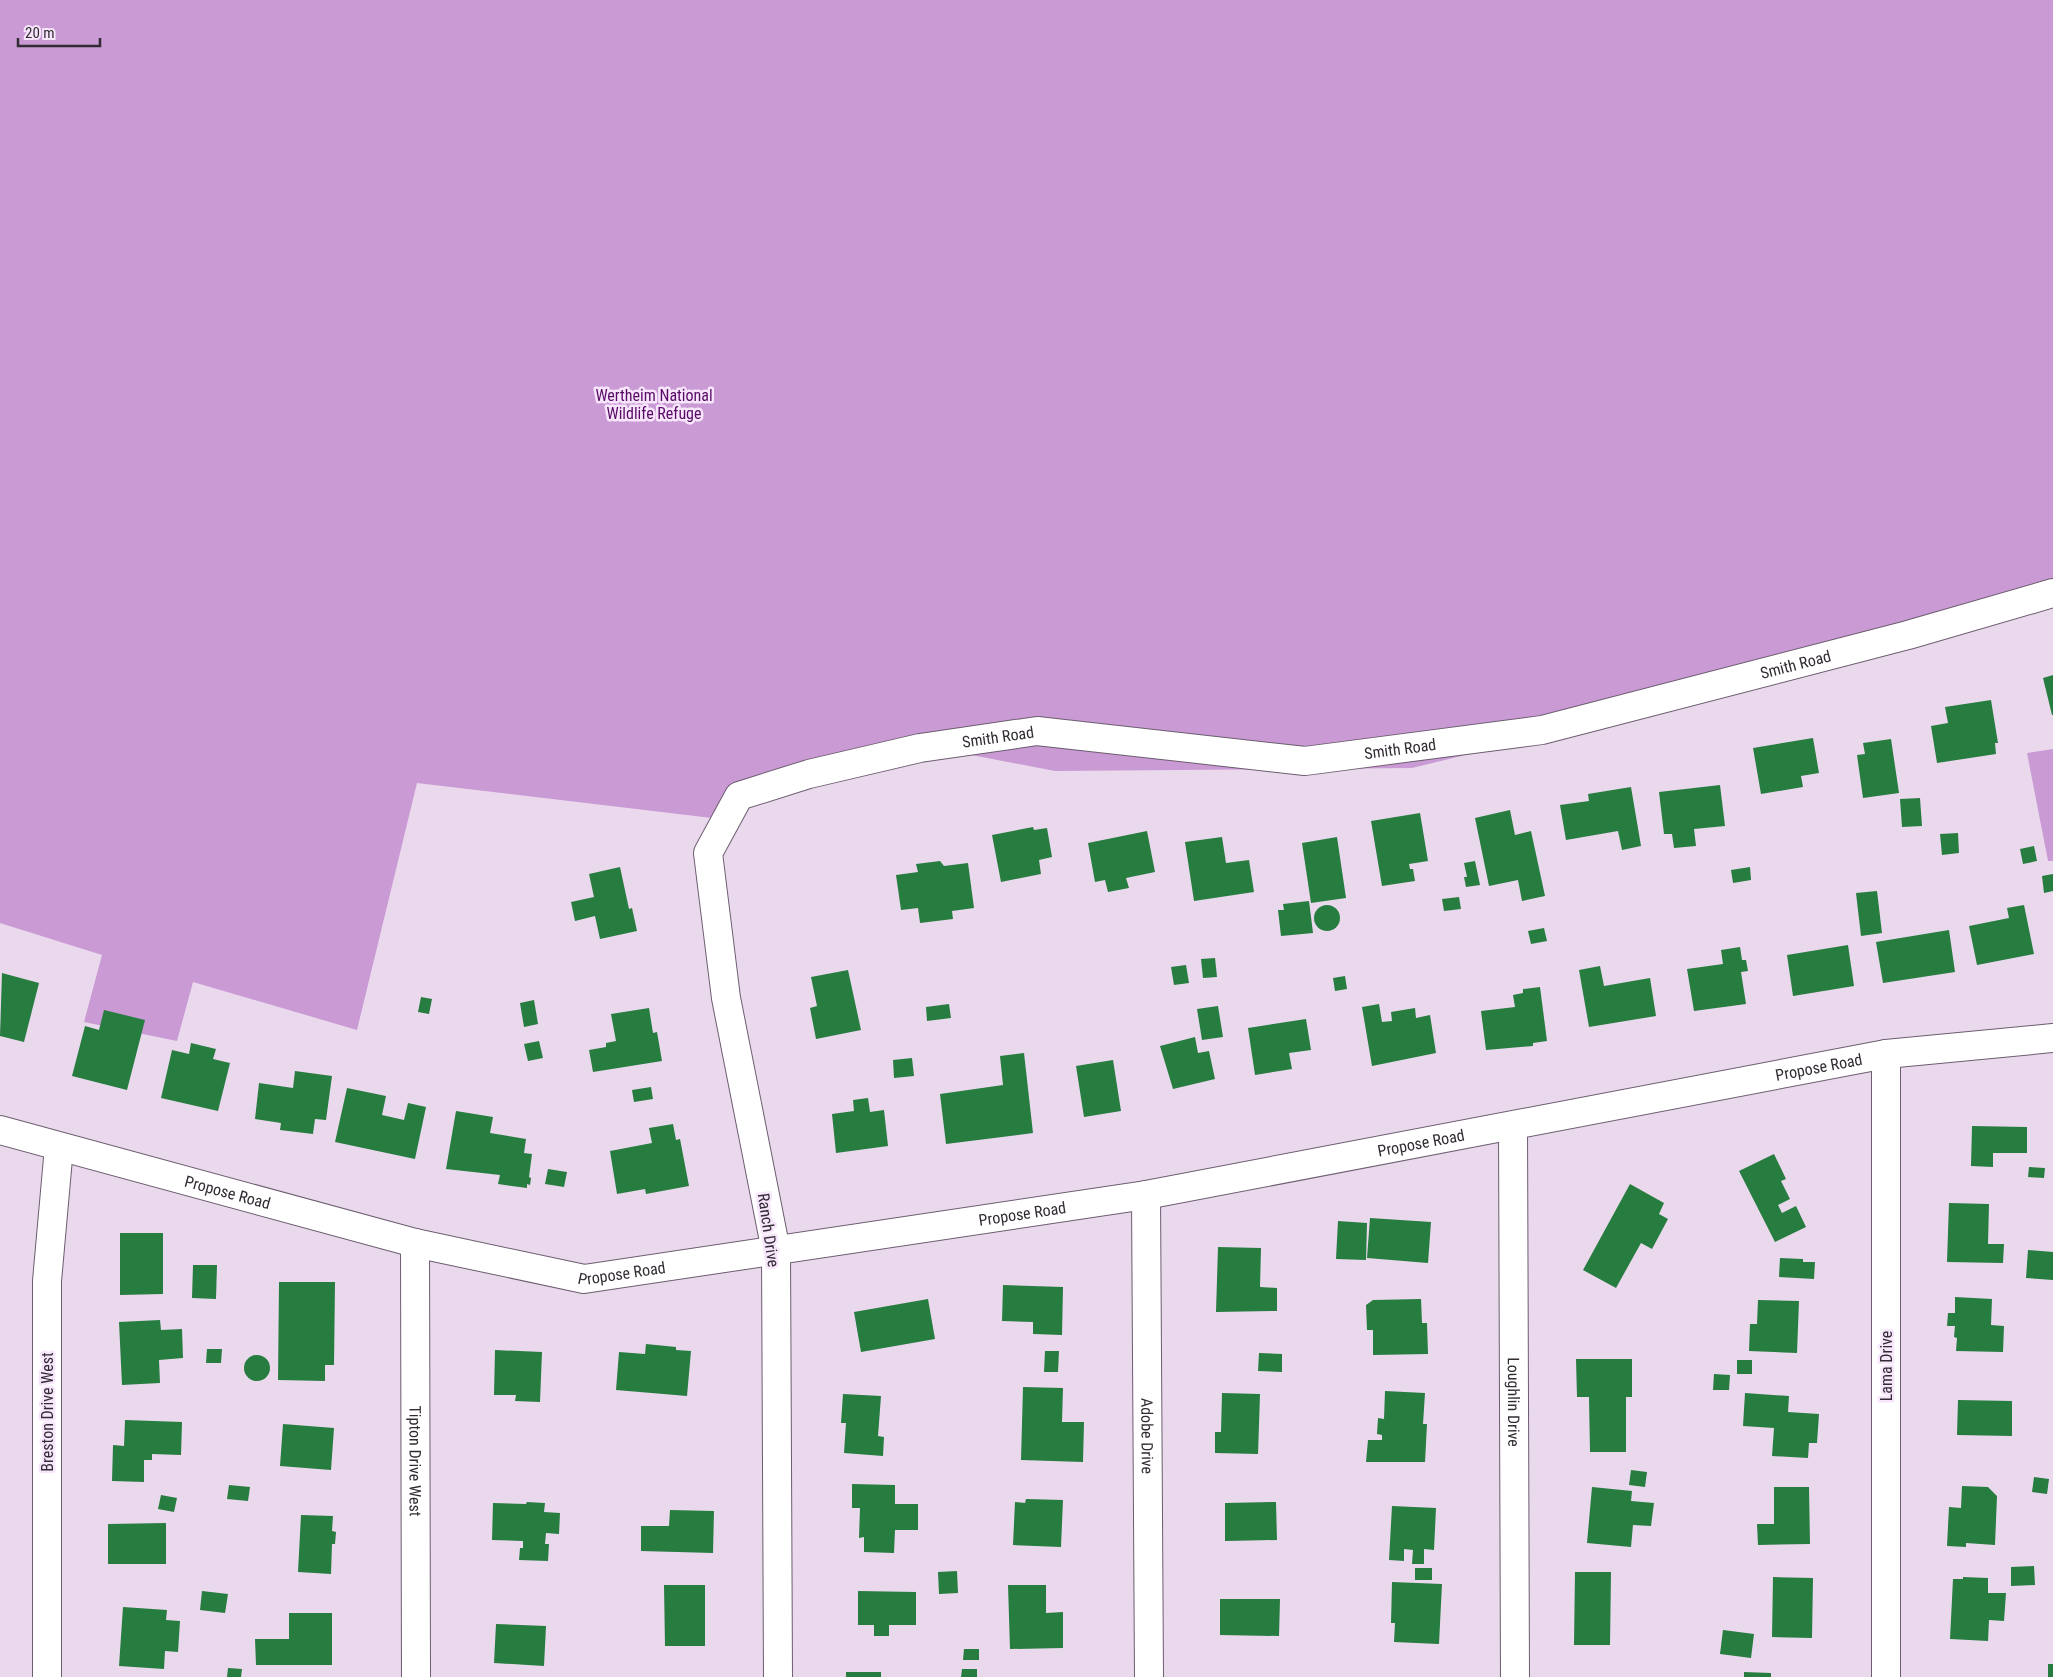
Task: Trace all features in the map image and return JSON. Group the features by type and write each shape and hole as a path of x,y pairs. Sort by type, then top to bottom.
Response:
{"street":[{"name":"Smith Road","path":"740,796 810,774 920,748 1037,731 1305,761 1542,730 1908,635 2053,593"},
{"name":"Ranch Drive","path":"740,796 708,853 726,998 776,1251 778,1677"},
{"name":"Propose Road","path":"0,1130 415,1243 584,1280 1146,1195 1886,1054 2053,1038"},
{"name":"Lama Drive","path":"1886,1054 1886,1677"},
{"name":"Loughlin Drive","path":"1513,1126 1515,1677"},
{"name":"Breston Drive West","path":"47,1677 47,1281 59,1147"},
{"name":"Adobe Drive","path":"1146,1195 1149,1677"},
{"name":"Tipton Drive West","path":"415,1243 416,1677"}],"green space":[{"name":"Wertheim National Wildlife Refuge","path":"0,0 2053,0 2053,587 1810,671 1412,768 1055,771 925,746 712,818 417,783 357,1030 193,982 177,1041 84,1022 102,955 0,923"},
{"path":"2053,749 2053,861 2048,861 2027,753"}],"building":[{"path":"2053,675 2053,715 2052,715 2043,678"},
{"path":"1991,700 1998,743 1995,743 1996,754 1937,763 1931,726 1948,723 1945,707"},
{"path":"1813,738 1819,773 1801,776 1803,787 1761,794 1753,748"},
{"path":"1891,739 1899,793 1863,798 1857,755 1865,754 1863,743"},
{"path":"1720,785 1725,826 1694,829 1696,846 1674,848 1672,834 1664,834 1659,792"},
{"path":"1631,787 1641,846 1622,850 1618,831 1566,840 1560,805 1589,801 1588,794"},
{"path":"1920,798 1922,826 1902,827 1900,799"},
{"path":"1510,810 1515,835 1531,831 1545,896 1522,901 1518,880 1489,886 1475,818"},
{"path":"1420,813 1428,861 1409,864 1410,869 1413,869 1415,881 1382,886 1371,821"},
{"path":"1033,827 1034,830 1047,828 1052,857 1039,860 1041,874 1001,882 992,835"},
{"path":"1147,831 1155,872 1126,878 1129,888 1108,892 1105,880 1095,882 1088,843"},
{"path":"1958,833 1959,853 1942,855 1940,834"},
{"path":"1222,837 1226,863 1249,860 1254,892 1194,901 1185,842"},
{"path":"1337,837 1346,898 1311,903 1302,843"},
{"path":"2034,846 2037,861 2023,864 2020,849"},
{"path":"940,861 944,866 968,863 974,908 952,911 953,919 920,923 918,908 901,910 896,875 918,872 916,864"},
{"path":"1475,861 1480,885 1466,887 1464,877 1467,877 1464,863"},
{"path":"620,867 629,909 632,908 637,931 600,939 595,916 575,921 571,902 594,897 589,874"},
{"path":"1750,867 1751,880 1733,883 1731,870"},
{"path":"2053,874 2053,891 2044,893 2042,876"},
{"path":"1877,891 1882,933 1861,936 1856,893"},
{"path":"1459,897 1461,909 1444,911 1442,899"},
{"path":"1309,901 1313,933 1281,936 1278,910 1284,910 1283,904"},
{"path":"1327,905 1336,909 1340,918 1336,927 1327,931 1318,927 1314,918 1318,909"},
{"path":"2024,905 2034,954 1977,965 1969,926 2009,918 2007,908"},
{"path":"1544,928 1547,941 1531,944 1528,931"},
{"path":"1949,930 1955,972 1883,983 1876,942"},
{"path":"1848,945 1854,986 1793,996 1787,955"},
{"path":"1740,947 1742,960 1746,960 1748,971 1741,972 1746,1004 1694,1011 1687,969 1723,964 1721,950"},
{"path":"1215,958 1217,977 1203,978 1201,959"},
{"path":"1186,965 1189,983 1174,985 1171,967"},
{"path":"1600,966 1604,986 1650,978 1656,1016 1589,1027 1579,970"},
{"path":"848,970 861,1030 816,1039 810,1008 817,1006 811,977"},
{"path":"2,973 39,983 24,1042 0,1036"},
{"path":"1345,976 1347,989 1335,991 1333,978"},
{"path":"1540,987 1547,1041 1533,1043 1533,1046 1486,1050 1481,1011 1515,1007 1513,995 1523,993 1523,989"},
{"path":"421,997 432,999 429,1014 418,1012"},
{"path":"534,1000 538,1024 524,1027 520,1003"},
{"path":"949,1004 951,1018 927,1021 926,1007"},
{"path":"1379,1004 1382,1022 1392,1021 1391,1012 1415,1008 1416,1018 1430,1015 1436,1053 1372,1066 1362,1007"},
{"path":"1218,1006 1223,1037 1202,1040 1197,1009"},
{"path":"649,1008 653,1033 657,1032 662,1061 593,1072 589,1050 606,1047 606,1043 616,1041 611,1014"},
{"path":"104,1010 145,1020 127,1090 72,1076 85,1026 99,1030"},
{"path":"1306,1019 1311,1050 1289,1053 1292,1069 1255,1075 1248,1028"},
{"path":"1195,1037 1198,1053 1209,1051 1215,1079 1173,1089 1160,1046"},
{"path":"539,1041 543,1058 528,1061 524,1044"},
{"path":"191,1043 216,1049 213,1059 230,1063 218,1111 161,1098 172,1050 189,1054"},
{"path":"1024,1053 1033,1133 946,1144 940,1094 1003,1085 1000,1056"},
{"path":"912,1058 914,1076 894,1078 893,1060"},
{"path":"1113,1060 1121,1111 1084,1117 1076,1066"},
{"path":"295,1071 332,1076 326,1120 315,1119 313,1134 280,1130 281,1123 255,1119 259,1083 293,1088"},
{"path":"651,1087 653,1099 634,1102 632,1090"},
{"path":"347,1088 386,1096 382,1115 404,1120 408,1103 426,1107 415,1159 335,1142"},
{"path":"868,1098 870,1112 884,1110 888,1146 836,1153 832,1114 854,1111 853,1100"},
{"path":"456,1111 493,1117 490,1133 526,1139 524,1153 532,1154 529,1177 531,1178 530,1185 527,1184 527,1188 498,1184 500,1175 446,1169"},
{"path":"673,1124 676,1140 680,1139 689,1186 646,1194 645,1189 617,1194 610,1151 652,1143 649,1128"},
{"path":"1972,1126 2027,1127 2027,1153 1993,1153 1993,1167 1971,1166"},
{"path":"1774,1154 1786,1179 1781,1181 1790,1199 1778,1205 1782,1213 1796,1206 1806,1227 1775,1242 1739,1171"},
{"path":"2029,1167 2045,1168 2044,1178 2028,1177"},
{"path":"548,1169 567,1172 564,1187 545,1184"},
{"path":"1630,1184 1664,1203 1659,1214 1668,1219 1652,1249 1641,1243 1616,1288 1583,1270"},
{"path":"1949,1203 1989,1204 1988,1244 2004,1244 2003,1263 1947,1262"},
{"path":"1370,1218 1431,1222 1428,1263 1367,1258"},
{"path":"1338,1221 1367,1223 1366,1260 1336,1259"},
{"path":"120,1233 163,1233 163,1294 120,1295"},
{"path":"1218,1247 1261,1248 1260,1287 1277,1288 1277,1311 1216,1312"},
{"path":"2028,1250 2053,1252 2053,1280 2026,1278"},
{"path":"1780,1258 1803,1259 1803,1262 1815,1262 1814,1279 1779,1277"},
{"path":"193,1265 217,1265 216,1299 192,1298"},
{"path":"279,1282 335,1282 334,1365 325,1365 325,1381 278,1380"},
{"path":"1003,1285 1063,1287 1062,1335 1033,1334 1033,1322 1002,1321"},
{"path":"1955,1297 1992,1299 1991,1325 2004,1326 2003,1352 1956,1351 1957,1338 1954,1337 1955,1326 1947,1326 1948,1313 1955,1313"},
{"path":"928,1299 935,1339 861,1352 854,1312"},
{"path":"1421,1299 1422,1323 1427,1323 1428,1354 1373,1355 1373,1330 1367,1330 1366,1305 1373,1300"},
{"path":"1758,1300 1799,1301 1797,1353 1749,1351 1750,1324 1757,1324"},
{"path":"160,1320 161,1330 182,1329 183,1358 159,1360 160,1383 122,1385 119,1322"},
{"path":"646,1344 676,1347 676,1350 691,1351 687,1396 616,1390 619,1352 645,1354"},
{"path":"207,1349 222,1349 221,1363 206,1363"},
{"path":"495,1350 542,1352 540,1402 515,1401 516,1395 494,1395"},
{"path":"1045,1351 1059,1351 1058,1372 1044,1372"},
{"path":"1259,1353 1282,1354 1282,1372 1258,1371"},
{"path":"257,1355 266,1359 270,1368 266,1377 257,1381 248,1377 244,1368 248,1359"},
{"path":"1576,1359 1632,1359 1632,1397 1626,1397 1626,1452 1590,1452 1589,1397 1577,1397"},
{"path":"1737,1360 1752,1360 1752,1374 1737,1374"},
{"path":"1714,1374 1730,1375 1729,1390 1713,1390"},
{"path":"1023,1387 1063,1388 1062,1422 1084,1422 1083,1462 1021,1460"},
{"path":"1385,1391 1425,1393 1423,1424 1427,1424 1425,1462 1366,1462 1368,1440 1382,1440 1382,1435 1377,1434 1378,1418 1384,1419"},
{"path":"1222,1393 1260,1394 1258,1454 1215,1453 1215,1432 1221,1432"},
{"path":"1745,1393 1789,1396 1788,1412 1819,1414 1817,1443 1809,1443 1808,1458 1772,1456 1774,1428 1743,1426"},
{"path":"843,1394 881,1396 878,1436 884,1437 883,1456 844,1453 846,1423 841,1423"},
{"path":"1958,1400 2012,1401 2012,1436 1957,1435"},
{"path":"125,1420 182,1422 181,1455 152,1454 152,1460 144,1460 144,1482 112,1481 113,1445 124,1446"},
{"path":"283,1424 334,1428 331,1470 280,1466"},
{"path":"1631,1470 1647,1472 1645,1487 1629,1485"},
{"path":"2034,1477 2049,1479 2047,1494 2032,1492"},
{"path":"852,1484 895,1485 895,1504 918,1504 918,1530 895,1530 894,1553 864,1552 864,1537 859,1538 860,1508 852,1508"},
{"path":"229,1485 250,1487 248,1501 227,1499"},
{"path":"1962,1486 1988,1487 1997,1496 1995,1545 1966,1543 1966,1547 1947,1546 1949,1507 1961,1508"},
{"path":"1592,1487 1632,1491 1631,1501 1654,1503 1651,1526 1633,1525 1631,1547 1587,1543"},
{"path":"1774,1487 1809,1487 1810,1544 1758,1545 1757,1524 1774,1524"},
{"path":"161,1495 177,1498 174,1512 158,1509"},
{"path":"1026,1499 1063,1500 1061,1547 1013,1545 1015,1502 1025,1503"},
{"path":"527,1502 545,1503 544,1512 560,1513 559,1534 546,1533 545,1544 549,1544 548,1561 519,1560 523,1541 492,1540 493,1503 526,1504"},
{"path":"1276,1502 1277,1540 1225,1541 1225,1503"},
{"path":"1392,1506 1436,1508 1434,1550 1424,1549 1424,1564 1412,1564 1413,1550 1404,1549 1404,1561 1389,1560"},
{"path":"670,1510 714,1511 713,1553 641,1551 641,1526 669,1526"},
{"path":"301,1515 333,1516 332,1531 336,1532 335,1544 332,1544 331,1574 298,1572"},
{"path":"166,1523 166,1564 108,1564 108,1524"},
{"path":"2034,1566 2035,1585 2011,1586 2011,1567"},
{"path":"1415,1568 1432,1568 1432,1580 1415,1580"},
{"path":"957,1571 958,1593 939,1594 938,1572"},
{"path":"1575,1572 1611,1572 1610,1645 1574,1645"},
{"path":"1773,1577 1813,1578 1812,1638 1772,1637"},
{"path":"1963,1577 1988,1578 1988,1593 2006,1593 2004,1621 1989,1620 1988,1641 1950,1639 1953,1579 1963,1579"},
{"path":"1392,1582 1442,1584 1439,1644 1394,1642 1395,1623 1391,1623"},
{"path":"664,1585 705,1585 705,1646 665,1646"},
{"path":"1008,1585 1046,1585 1046,1613 1063,1612 1063,1648 1010,1649"},
{"path":"202,1591 228,1594 225,1613 200,1610"},
{"path":"858,1591 916,1592 916,1625 889,1625 889,1636 874,1636 874,1625 858,1625"},
{"path":"1220,1599 1280,1599 1279,1636 1220,1635"},
{"path":"123,1607 167,1610 166,1620 180,1621 178,1652 165,1651 164,1669 119,1666"},
{"path":"289,1613 332,1613 332,1665 256,1665 255,1639 289,1639"},
{"path":"496,1624 546,1626 544,1666 494,1663"},
{"path":"1723,1630 1754,1634 1751,1658 1720,1654"},
{"path":"964,1649 979,1649 979,1660 963,1660"},
{"path":"2048,1664 2053,1664 2053,1677 2048,1677"},
{"path":"228,1668 242,1669 241,1677 227,1677"},
{"path":"962,1669 977,1669 977,1677 961,1677"},
{"path":"846,1672 881,1672 881,1677 846,1677"},
{"path":"1744,1672 1771,1673 1771,1677 1744,1677"}]}
